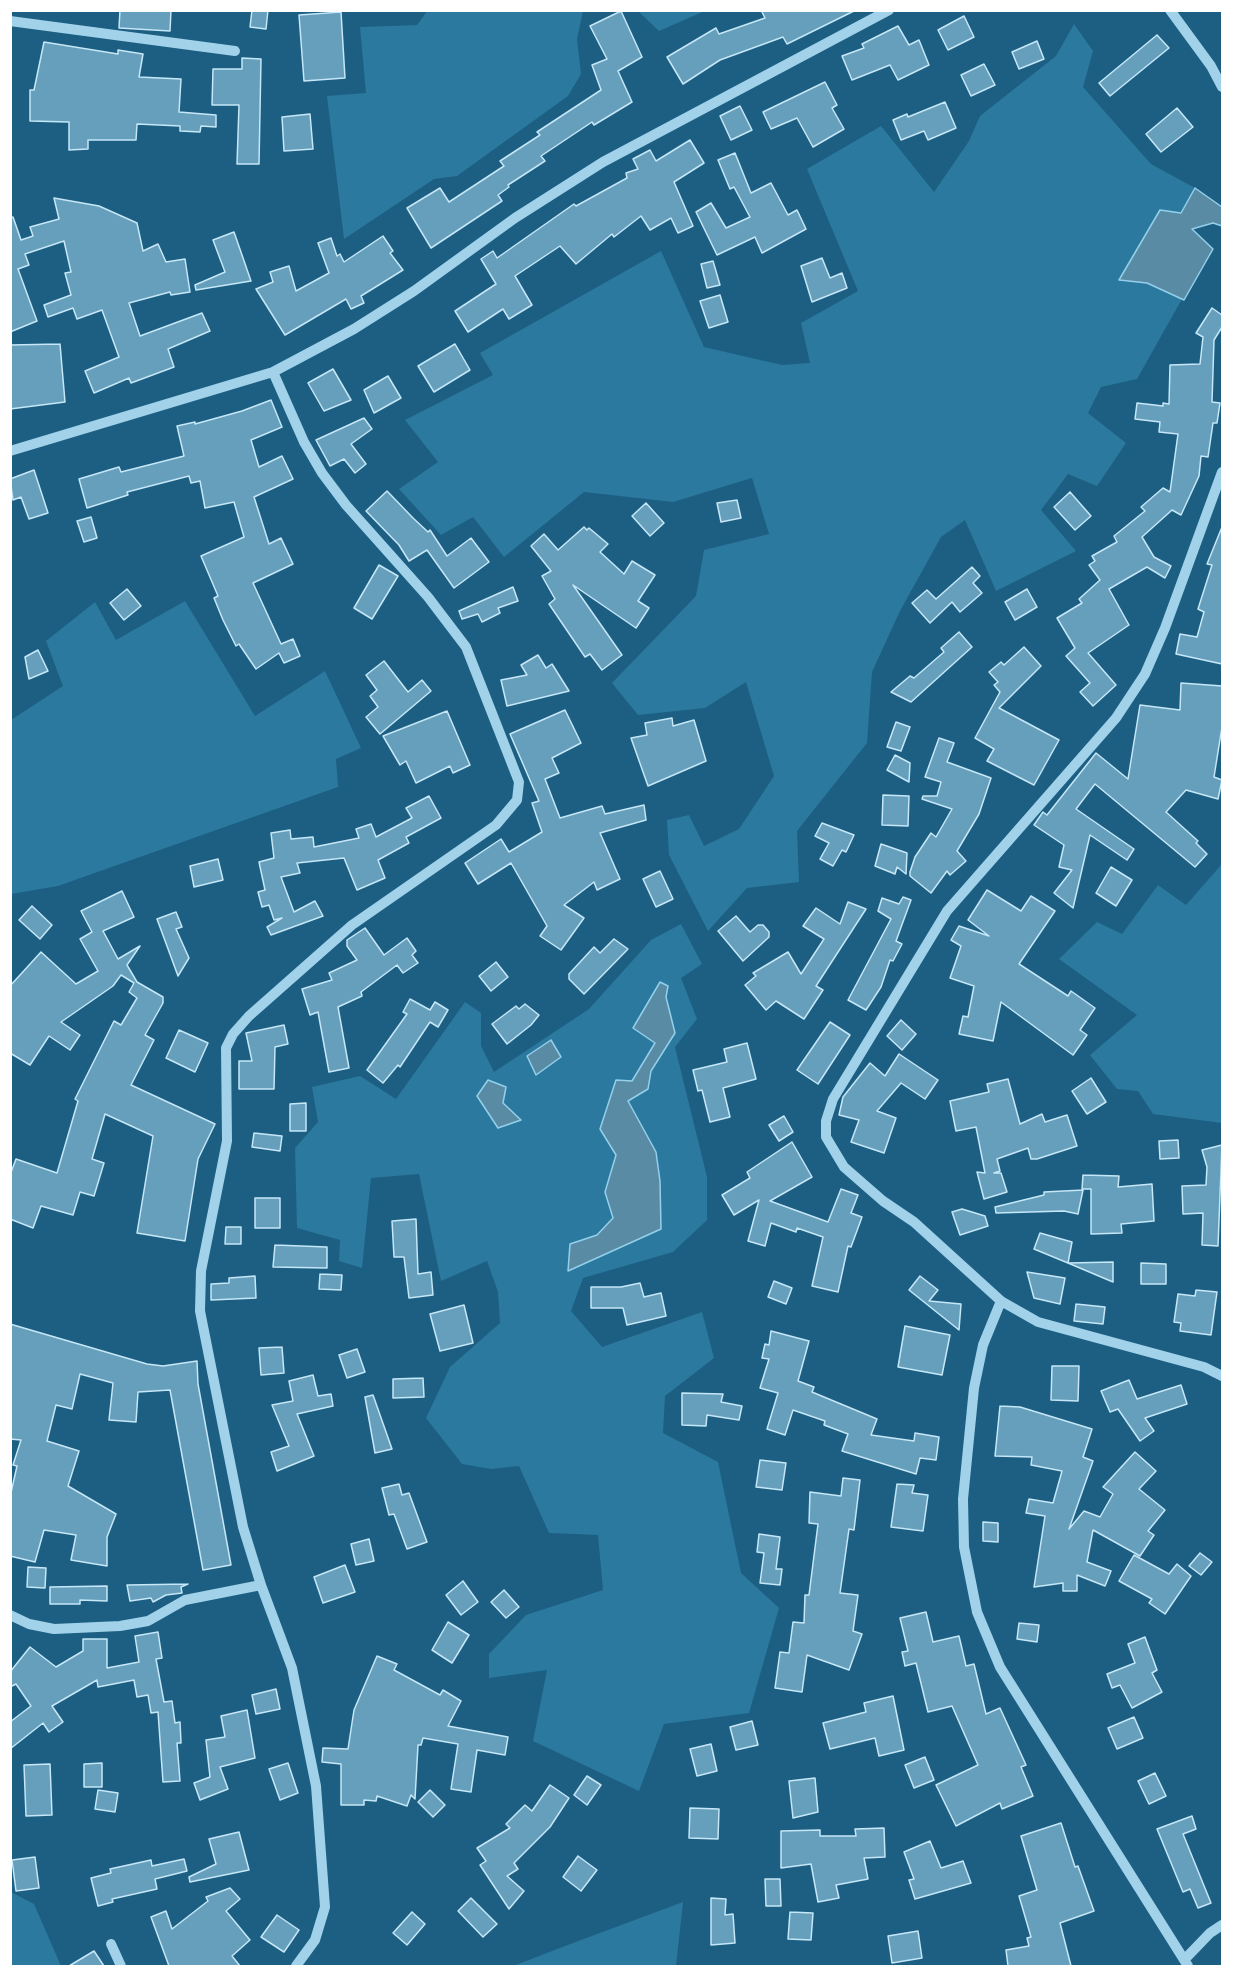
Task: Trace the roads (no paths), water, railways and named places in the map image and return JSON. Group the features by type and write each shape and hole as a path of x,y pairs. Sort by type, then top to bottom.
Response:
{"street":[{"path":"10,451 273,372 354,328 414,291 515,218 603,162 889,10"},
{"path":"1170,10 1211,66 1222,87"},
{"path":"10,21 235,51"},
{"path":"273,372 304,442 322,472 346,505 442,613 466,647 519,782 517,800 496,825 352,925 249,1016 233,1034 226,1048 227,1141 201,1271 200,1311 243,1527 261,1585 292,1668 316,1786 325,1907 315,1940 296,1966"},
{"path":"1222,472 1165,628 1144,674 1116,718 947,911 832,1099 826,1121 826,1137 844,1167 883,1201 914,1221 1001,1301 1038,1322 1204,1367 1222,1376"},
{"path":"1001,1301 989,1328 979,1366 964,1476 964,1547 977,1612 1000,1667 1186,1963 1210,1933 1222,1925"},
{"path":"10,1615 28,1624 54,1629 120,1626 148,1621 185,1600 261,1585"},
{"path":"111,1944 121,1966"}]}
